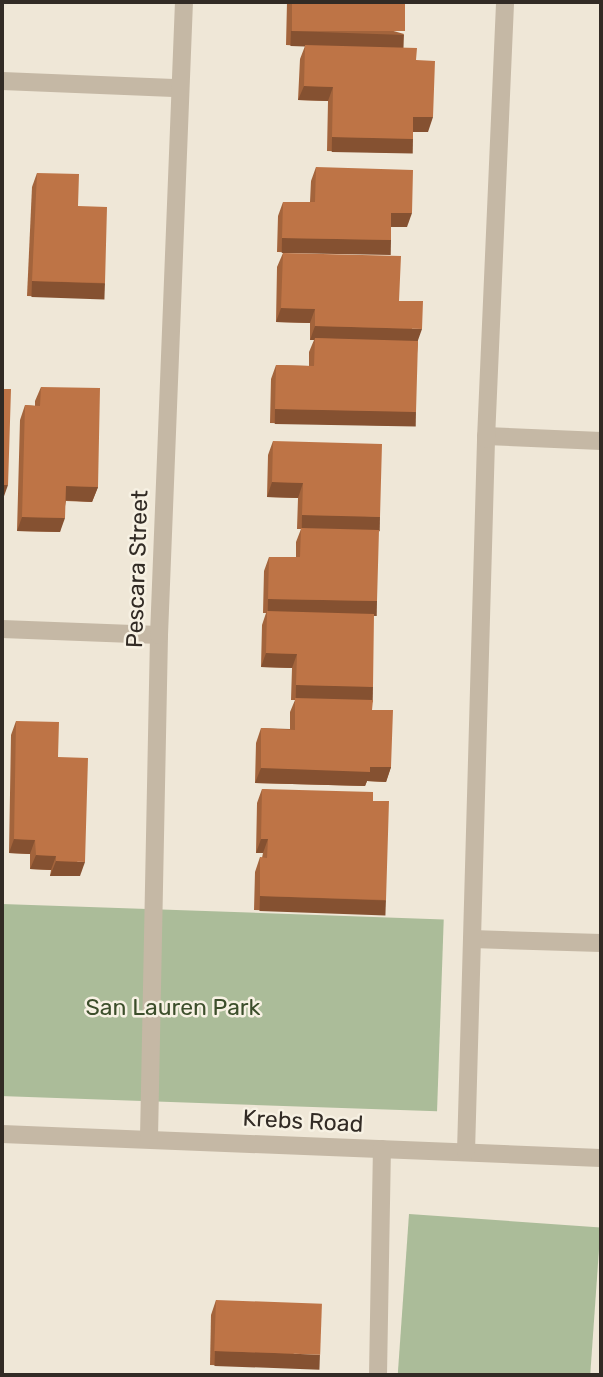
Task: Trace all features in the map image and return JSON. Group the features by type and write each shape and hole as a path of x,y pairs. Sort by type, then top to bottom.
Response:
{"street":[{"name":"Pescara Street","path":"149,1138 159,635 184,2"},
{"path":"466,1152 486,436 505,2"},
{"path":"2,81 180,88"},
{"path":"486,436 601,441"},
{"path":"2,629 159,635"},
{"path":"472,939 601,943"},
{"name":"Krebs Road","path":"2,1134 601,1158"},
{"path":"378,1375 382,1149"}],"green space":[{"name":"San Lauren Park","path":"2,904 444,919 437,1111 2,1096"},
{"path":"409,1214 601,1227 590,1375 398,1375"}],"building":[{"path":"292,2 405,2 405,31 292,31"},
{"path":"305,45 417,48 416,60 435,61 433,117 413,117 413,139 332,137 333,87 304,86"},
{"path":"316,167 413,170 412,213 391,213 391,240 282,238 283,202 315,202"},
{"path":"37,173 79,174 78,206 107,207 105,283 32,281"},
{"path":"283,253 401,256 399,301 423,301 422,329 315,326 315,309 281,308"},
{"path":"315,338 418,341 416,412 275,409 276,365 314,366"},
{"path":"41,387 100,388 98,487 66,486 65,518 22,517 25,405 40,406"},
{"path":"2,389 11,389 8,485 2,485"},
{"path":"273,441 382,444 380,517 302,515 303,483 272,482"},
{"path":"301,528 379,530 377,601 268,599 269,557 300,557"},
{"path":"267,611 374,614 373,687 296,685 297,654 266,653"},
{"path":"295,698 373,700 372,710 393,710 391,767 370,767 370,772 261,768 261,728 295,730"},
{"path":"16,721 59,722 58,757 88,758 85,862 56,861 56,856 36,855 35,840 14,839"},
{"path":"262,789 373,792 373,801 389,801 386,900 260,896 260,857 267,858 268,839 261,839"},
{"path":"216,1300 322,1304 320,1355 214,1351"}]}
